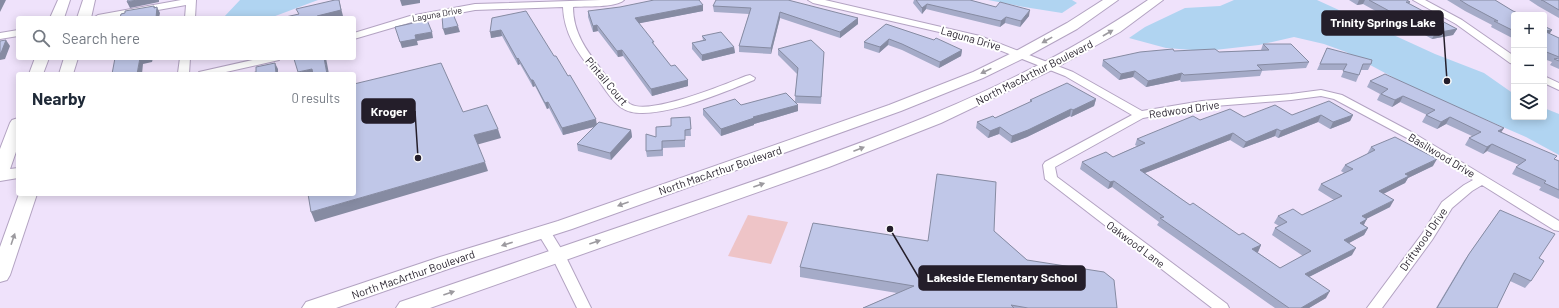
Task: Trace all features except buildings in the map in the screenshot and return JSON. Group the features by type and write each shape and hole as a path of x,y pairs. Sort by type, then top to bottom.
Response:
{"main road":[{"path":"58,16 64,0"},
{"path":"85,16 89,0"},
{"name":"North MacArthur Boulevard","path":"316,308 447,262 544,232 895,108 978,75 1021,54 1072,26 1112,0"},
{"name":"North MacArthur Boulevard","path":"407,308 823,163 935,120 1049,66 1115,28 1157,0"},
{"path":"37,72 41,60"},
{"path":"67,72 70,60"},
{"path":"0,172 16,128"},
{"path":"801,142 823,163"},
{"path":"0,176 16,173"},
{"path":"0,276 27,196"}],"street":[{"path":"108,16 191,0 190,16"},
{"name":"Laguna Drive","path":"356,35 410,19 446,11 504,6 599,3 619,0"},
{"name":"Laguna Drive","path":"813,0 978,38 1069,74 1140,115"},
{"path":"1418,0 1459,22 1511,59"},
{"name":"Pintail Court","path":"568,4 567,18 573,36 587,58 627,107 640,111 653,110 720,90 750,78"},
{"path":"0,36 16,33"},
{"path":"183,72 185,60"},
{"path":"212,72 266,60"},
{"path":"1547,81 1559,87"},
{"name":"Redwood Drive","path":"1051,179 1049,166 1140,115 1202,104 1291,97 1321,93"},
{"name":"Basilwood Drive","path":"1321,93 1338,97 1411,136 1559,227"},
{"name":"Oakwood Lane","path":"1051,179 1222,308"},
{"name":"Driftwood Drive","path":"1374,308 1426,237 1447,205 1468,188 1483,180"},
{"path":"544,232 558,255 584,308"}],"shaded area":[{"path":"748,215 788,222 771,264 728,256"}],"water":[{"path":"240,0 318,0 275,16 225,16"},
{"path":"988,0 1072,0 1077,3 1062,13"},
{"path":"1234,0 1317,0 1435,54 1484,73 1511,92 1511,120 1547,120 1547,109 1559,114 1559,155 1526,137 1413,88 1346,52 1324,44 1294,37 1259,45 1206,51 1166,48 1129,38 1145,27 1185,8 1220,6"}],"place":[{"name":"Trinity Springs Lake","path":"1447,81"},
{"name":"Kroger","path":"418,158"},
{"name":"Lakeside Elementary School","path":"890,229"}]}
